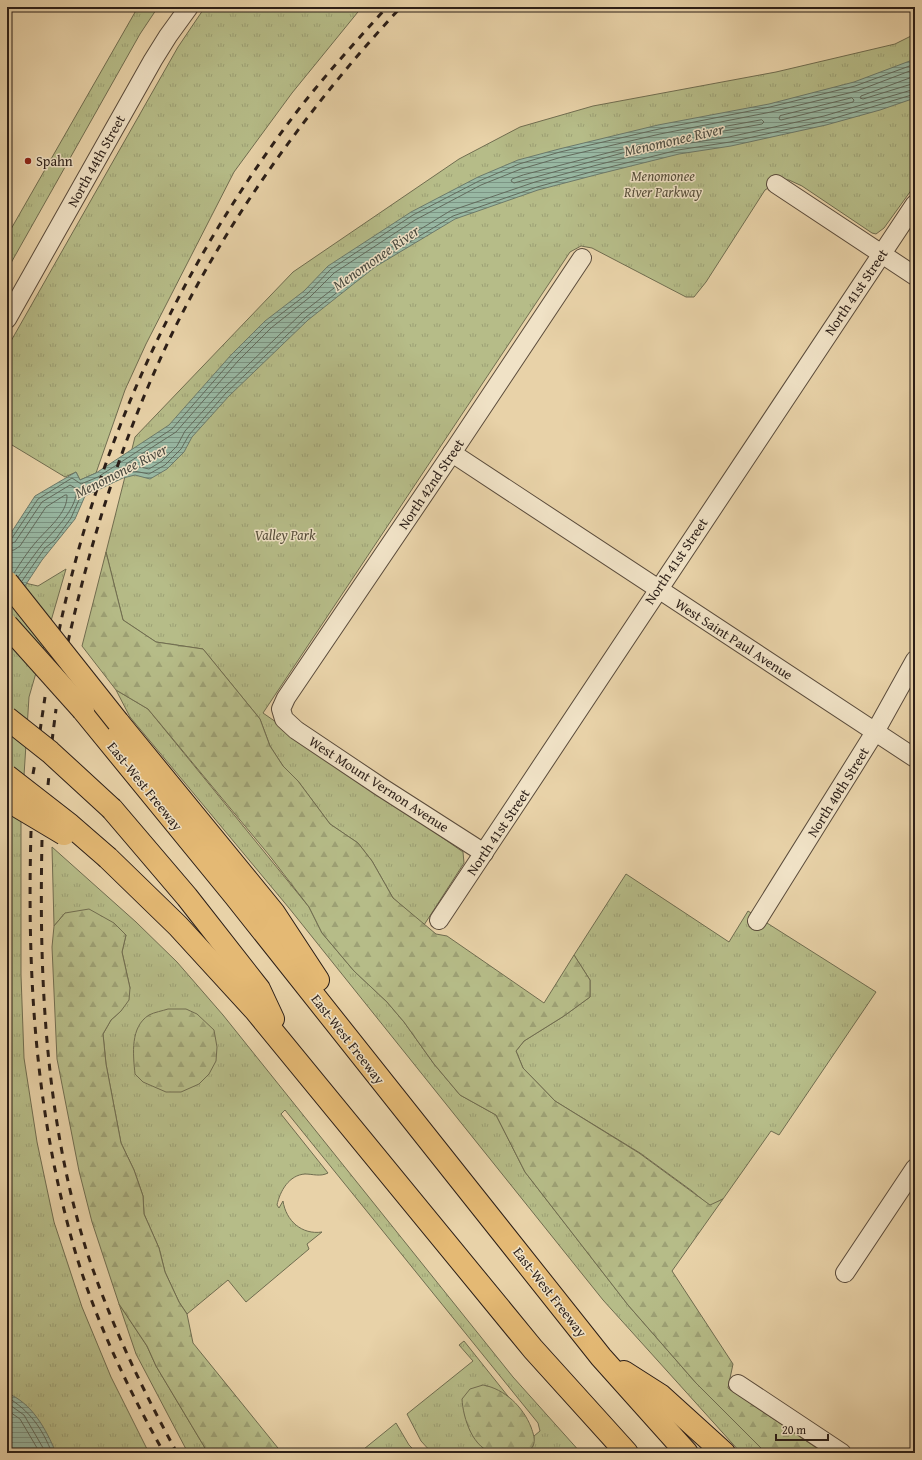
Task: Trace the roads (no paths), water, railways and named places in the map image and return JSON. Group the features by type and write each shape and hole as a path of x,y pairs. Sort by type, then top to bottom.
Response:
{"highway":[{"path":"7,582 118,722 274,913 383,1082"},
{"name":"East-West Freeway","path":"7,625 83,710 198,850 601,1357 687,1453"},
{"path":"7,647 28,667 83,710"},
{"path":"7,718 75,774 112,810 188,897 259,989 289,1050"},
{"path":"7,776 70,825 108,858 178,926 255,1010 533,1349 627,1453"},
{"path":"7,800 108,858"},
{"path":"601,1357 660,1395 724,1453"}],"street":[{"name":"North 44th Street","path":"7,319 153,60 189,7"},
{"path":"776,184 915,276"},
{"name":"North 41st Street","path":"439,920 658,588 915,204"},
{"name":"North 42nd Street","path":"281,709 286,698 582,258"},
{"name":"West Saint Paul Avenue","path":"452,453 915,758"},
{"name":"North 40th Street","path":"757,921 875,732 915,660"},
{"name":"West Mount Vernon Avenue","path":"281,709 284,719 296,730 484,853"},
{"path":"846,1273 915,1168"},
{"path":"738,1384 842,1453"}],"water":[{"name":"Menomonee River","path":"915,59 915,98 880,110 826,125 731,146 679,154 538,190 455,219 375,267 308,320 229,396 192,437 184,452 167,469 150,479 135,475 123,478 85,496 75,519 42,560 7,613 7,539 35,496 76,472 80,480 96,473 169,425 231,355 265,321 304,291 328,266 411,212 478,177 518,160 658,125 769,104 854,82"},
{"path":"7,1393 16,1397 31,1410 43,1426 56,1453 7,1453"}],"railway":[{"path":"59,631 76,560 97,490 122,421 151,354 184,288 220,225 259,164 312,92 387,7"},
{"path":"68,642 96,532 120,460 147,390 185,308 210,262 238,216 268,172 332,86 401,7"},
{"path":"40,731 45,697"},
{"path":"52,741 56,709"},
{"path":"33,774 35,763"},
{"path":"48,785 49,775"},
{"path":"31,831 31,938 36,1043 42,1095 61,1199 83,1277 103,1329 126,1380 164,1453"},
{"path":"42,840 42,943 48,1046 53,1098 61,1149 72,1199 86,1249 115,1327 138,1378 177,1453"}],"place":[{"name":"Spahn","path":"28,161"}],"park label":[{"name":"Menomonee River Parkway","path":"663,184"},
{"name":"Valley Park","path":"285,535"}]}
